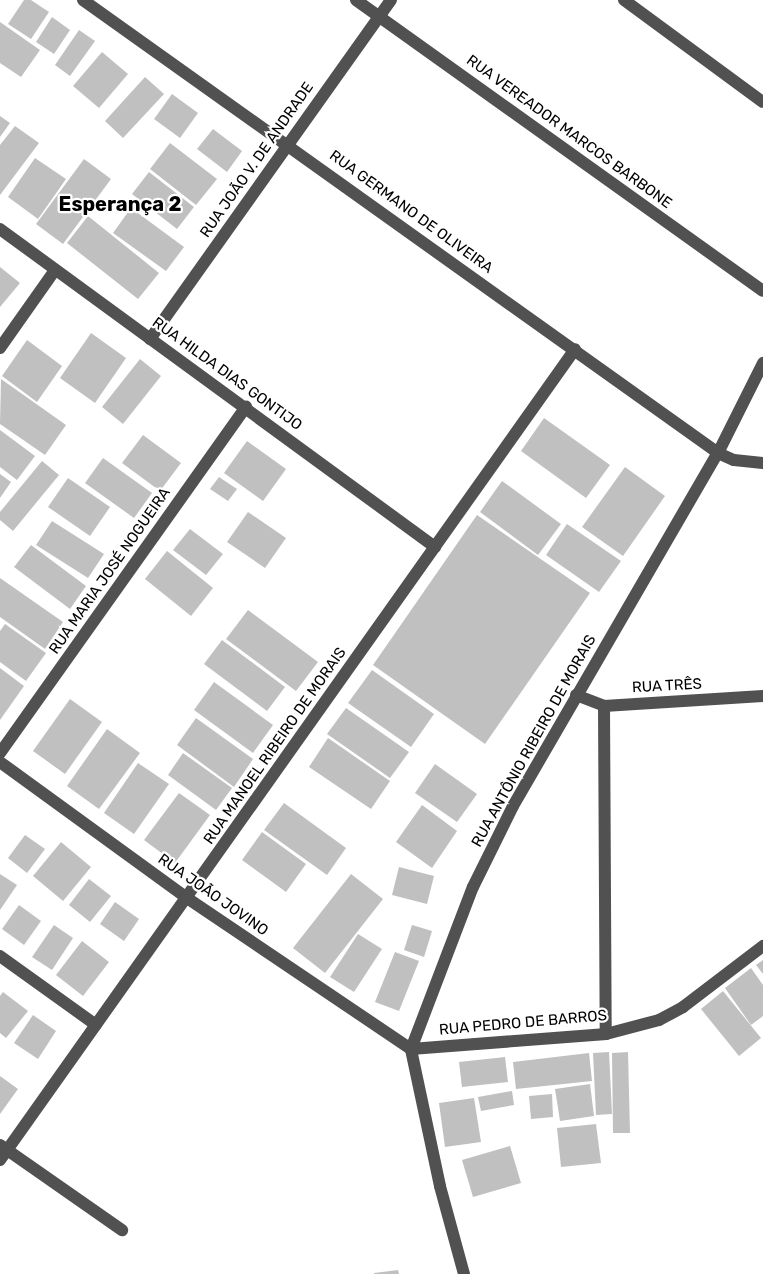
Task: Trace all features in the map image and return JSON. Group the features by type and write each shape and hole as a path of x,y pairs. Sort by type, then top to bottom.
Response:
{"street":[{"name":"RUA GERMANO DE OLIVEIRA","path":"83,0 288,144 718,453 734,460 763,462"},
{"name":"RUA VEREADOR MARCOS BARBONE","path":"356,0 763,291"},
{"name":"RUA JOÃO V. DE ANDRADE","path":"150,339 391,0"},
{"path":"624,0 763,102"},
{"name":"RUA HILDA DIAS GONTIJO","path":"0,229 246,407 434,547"},
{"path":"0,348 55,270"},
{"name":"RUA MANOEL RIBEIRO DE MORAIS","path":"2,1152 188,898 575,349"},
{"name":"RUA ANTÔNIO RIBEIRO DE MORAIS","path":"411,1049 473,887 513,806 718,453 763,362"},
{"name":"RUA MARIA JOSÉ NOGUEIRA","path":"0,753 246,407"},
{"name":"RUA TRÊS","path":"576,695 604,706 763,696"},
{"path":"604,706 606,1034"},
{"name":"RUA JOÃO JOVINO","path":"0,762 188,898 411,1049"},
{"name":"RUA PEDRO DE BARROS","path":"411,1049 606,1034 659,1020 683,1007 763,946"},
{"path":"0,956 96,1025"},
{"path":"411,1049 464,1274"},
{"path":"2,1152 122,1230"}],"building":[{"path":"24,0 31,0 49,12 31,39 8,24"},
{"path":"52,17 70,30 54,54 36,42"},
{"path":"0,22 40,50 21,77 0,63"},
{"path":"79,30 95,41 70,76 55,65"},
{"path":"102,52 128,74 99,108 73,86"},
{"path":"145,77 164,94 123,138 105,121"},
{"path":"172,94 198,113 180,138 154,119"},
{"path":"0,116 10,123 0,137"},
{"path":"15,126 39,143 0,195 0,145"},
{"path":"213,129 242,151 227,172 197,149"},
{"path":"170,143 217,179 196,205 150,169"},
{"path":"35,158 66,179 38,219 8,197"},
{"path":"84,159 111,179 63,244 36,224"},
{"path":"149,172 194,207 177,229 132,194"},
{"path":"131,208 184,247 166,271 113,233"},
{"path":"88,216 159,273 138,299 67,243"},
{"path":"0,267 20,283 0,307"},
{"path":"91,333 126,358 95,403 60,378"},
{"path":"27,340 62,366 37,402 2,376"},
{"path":"140,359 161,376 123,424 102,407"},
{"path":"1,379 66,425 45,455 0,424"},
{"path":"544,418 610,465 586,498 521,451"},
{"path":"0,430 35,456 17,480 0,467"},
{"path":"143,435 181,463 160,491 122,463"},
{"path":"247,441 286,469 263,501 224,473"},
{"path":"103,458 152,493 134,518 85,483"},
{"path":"42,461 59,475 13,531 0,520 0,512"},
{"path":"625,467 665,496 623,556 582,527"},
{"path":"0,474 11,482 0,498"},
{"path":"219,477 237,489 228,501 210,489"},
{"path":"68,478 110,507 90,536 48,507"},
{"path":"502,481 561,524 538,555 480,512"},
{"path":"248,512 286,538 265,568 227,542"},
{"path":"477,515 590,593 485,744 373,665"},
{"path":"52,521 104,554 88,578 36,545"},
{"path":"567,524 621,561 599,592 546,555"},
{"path":"190,529 223,554 206,575 173,550"},
{"path":"31,545 86,586 70,609 14,567"},
{"path":"167,551 213,588 191,616 145,579"},
{"path":"0,578 63,622 45,649 0,617"},
{"path":"248,610 318,662 296,691 226,639"},
{"path":"5,624 46,653 26,681 0,662 0,631"},
{"path":"222,640 285,687 267,711 204,664"},
{"path":"0,668 24,686 0,720"},
{"path":"372,670 434,714 411,747 348,703"},
{"path":"214,682 273,725 253,753 194,710"},
{"path":"70,699 102,722 65,774 33,751"},
{"path":"346,708 409,752 390,778 327,734"},
{"path":"196,718 253,759 234,787 177,745"},
{"path":"107,729 140,753 99,809 67,786"},
{"path":"328,738 390,781 371,809 309,767"},
{"path":"183,753 232,788 216,810 168,775"},
{"path":"138,763 169,784 134,834 104,813"},
{"path":"435,764 477,794 457,822 415,793"},
{"path":"179,793 210,815 175,863 144,840"},
{"path":"284,803 346,848 327,875 264,830"},
{"path":"422,805 457,831 432,868 396,842"},
{"path":"262,832 306,864 286,892 242,860"},
{"path":"25,835 45,849 27,873 8,858"},
{"path":"61,842 91,867 63,901 33,876"},
{"path":"399,867 434,876 427,904 392,895"},
{"path":"0,874 17,885 0,910"},
{"path":"351,874 383,899 325,973 293,948"},
{"path":"89,879 111,896 90,922 69,905"},
{"path":"115,902 139,919 124,941 100,924"},
{"path":"19,905 41,921 24,945 2,929"},
{"path":"54,925 73,938 52,970 32,957"},
{"path":"412,925 432,931 424,957 404,950"},
{"path":"358,934 382,949 354,992 330,977"},
{"path":"82,941 109,962 83,996 56,975"},
{"path":"395,952 419,961 399,1011 375,1002"},
{"path":"763,960 763,974 756,965"},
{"path":"751,968 763,985 763,1016 751,1025 725,988"},
{"path":"723,991 761,1038 739,1056 701,1009"},
{"path":"3,992 28,1011 6,1038 0,1033 0,996"},
{"path":"33,1015 56,1031 38,1059 14,1043"},
{"path":"609,1052 612,1114 596,1115 593,1053"},
{"path":"628,1052 630,1133 613,1133 612,1053"},
{"path":"589,1053 592,1081 516,1089 513,1062"},
{"path":"505,1057 508,1082 462,1087 459,1062"},
{"path":"0,1076 18,1089 0,1114"},
{"path":"590,1084 594,1116 560,1121 555,1089"},
{"path":"512,1091 514,1105 481,1111 478,1097"},
{"path":"552,1094 553,1117 531,1119 529,1096"},
{"path":"474,1098 481,1142 445,1147 439,1103"},
{"path":"596,1124 601,1163 561,1167 557,1128"},
{"path":"510,1146 521,1183 473,1197 462,1160"},
{"path":"398,1270 399,1274 374,1274 374,1273"}],"district":[{"name":"Esperança 2","path":"120,204"}]}
